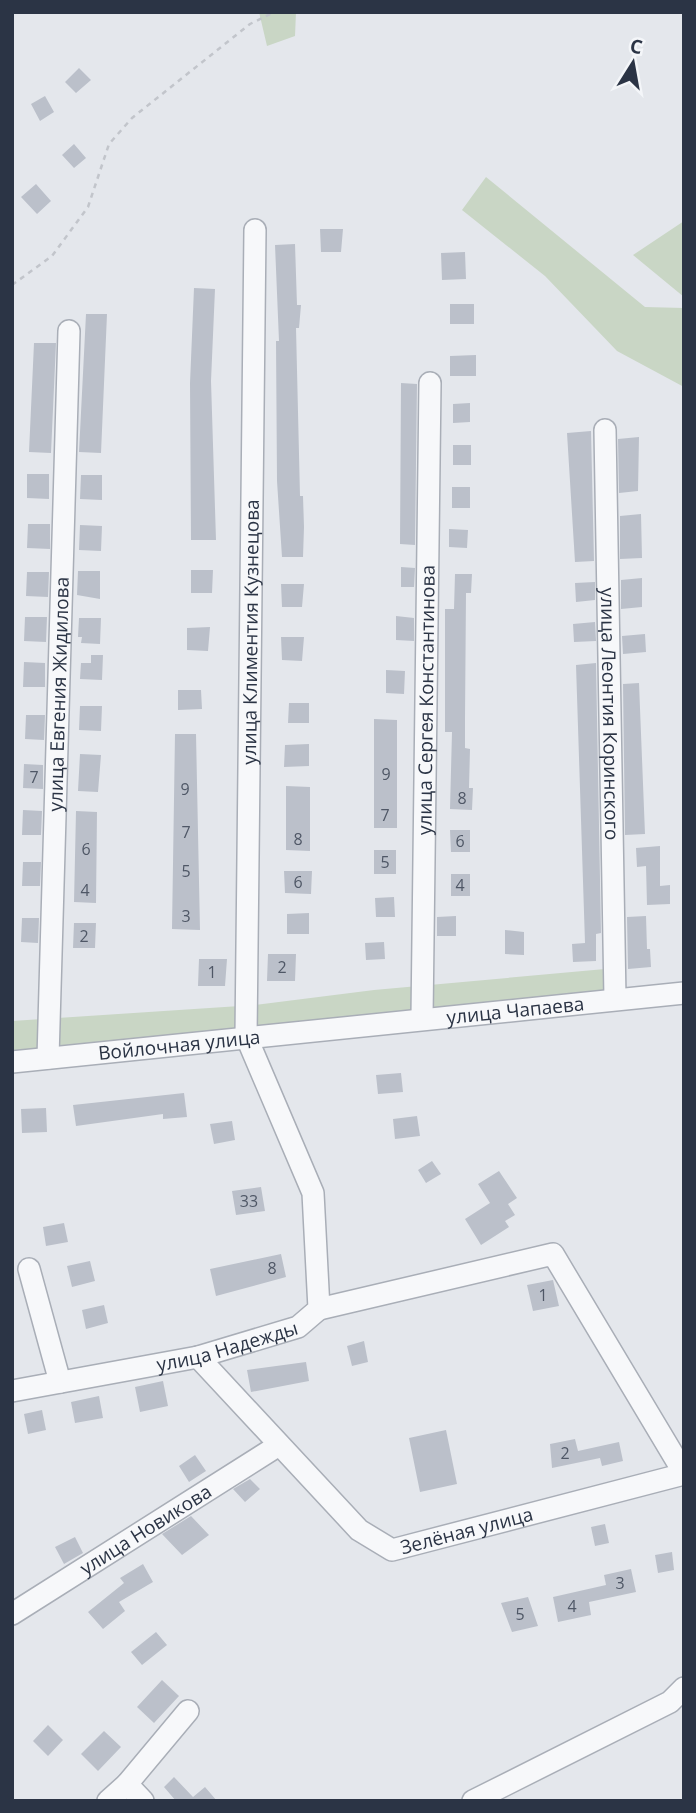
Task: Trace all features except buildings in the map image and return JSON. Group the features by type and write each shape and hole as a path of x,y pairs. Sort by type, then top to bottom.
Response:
{"street":[{"name":"улица Климентия Кузнецова","path":"246,1035 255,230"},
{"name":"улица Евгения Жидилова","path":"48,1058 69,331"},
{"name":"улица Сергея Константинова","path":"422,1018 430,383"},
{"name":"улица Леонтия Коринского","path":"605,430 615,998"},
{"name":"улица Чапаева","path":"345,1026 684,993"},
{"name":"Войлочная улица","path":"12,1062 345,1026"},
{"name":"улица Надежды","path":"12,1391 198,1357 298,1327 319,1309 313,1193 246,1035"},
{"name":"Зелёная улица","path":"198,1357 359,1530 392,1550 684,1473 552,1254 319,1309"},
{"path":"29,1269 60,1382"},
{"name":"улица Новикова","path":"12,1614 279,1444"},
{"path":"472,1801 670,1702 684,1688"},
{"path":"108,1801 127,1784 188,1711"},
{"path":"127,1784 143,1801"}],"path":[{"path":"12,285 52,256 88,208 109,144 132,118 250,24 274,12"}],"green space":[{"path":"259,12 296,12 295,36 267,46"},
{"path":"486,177 645,307 684,308 684,387 617,351 545,276 462,210"},
{"path":"684,221 684,297 633,255"},
{"path":"605,969 612,989 598,995 12,1055 12,1021 255,1005 374,990"}]}
